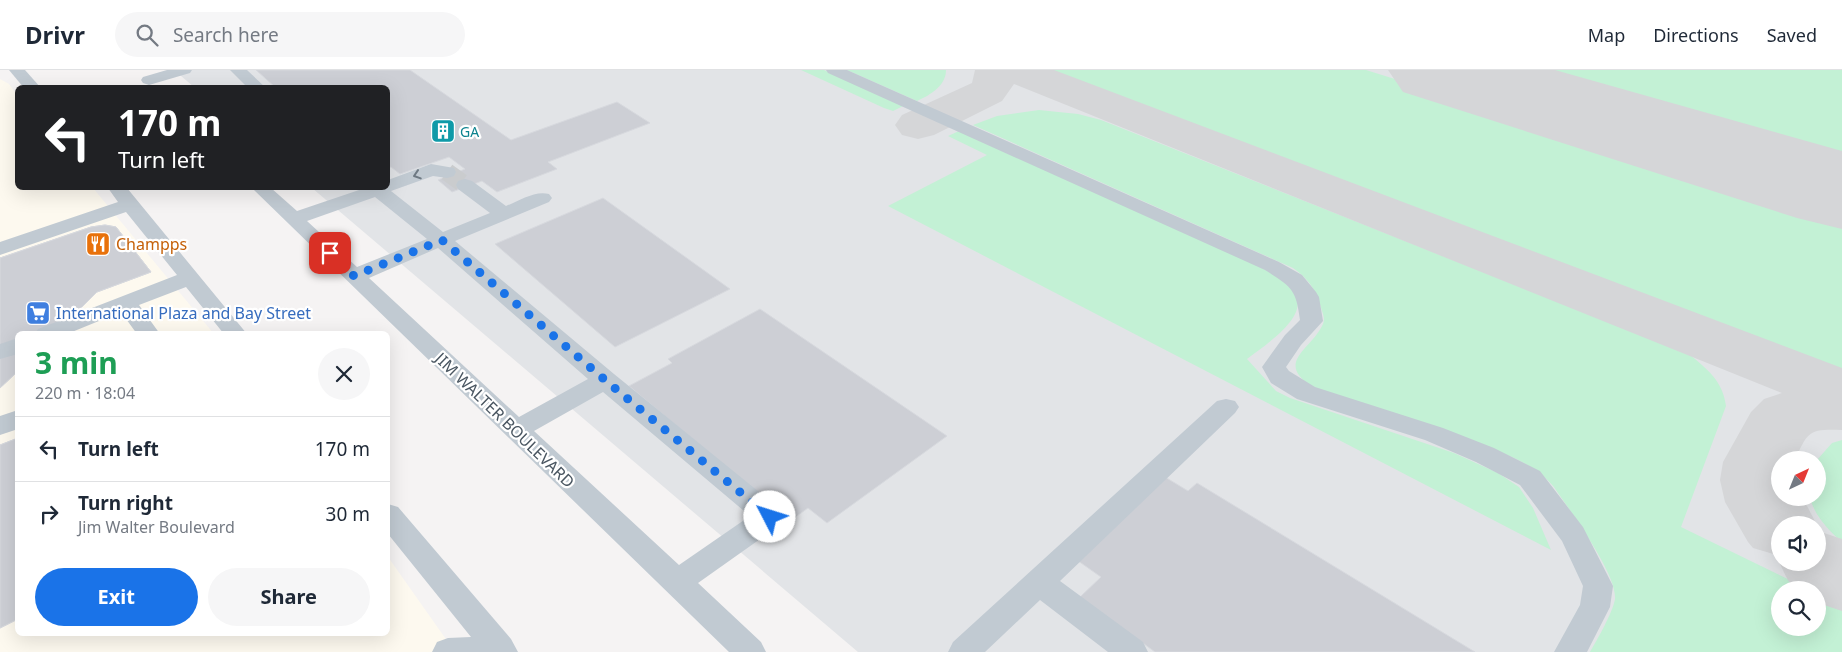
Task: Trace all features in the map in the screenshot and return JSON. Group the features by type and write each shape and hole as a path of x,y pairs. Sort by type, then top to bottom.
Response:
{"street":[{"path":"17,70 30,85"},
{"path":"149,79 184,70"},
{"path":"238,70 255,85"},
{"path":"834,70 1272,266 1294,280 1308,297 1312,321 1293,340 1274,368 1280,377 1306,393 1434,434 1484,454 1530,478 1568,528 1598,586 1595,607 1570,652"},
{"path":"390,184 431,170 447,172"},
{"path":"465,185 504,214"},
{"name":"JIM WALTER BOULEVARD","path":"263,190 750,652"},
{"path":"294,219 373,190"},
{"path":"384,190 605,380 770,517 676,583"},
{"path":"0,234 123,195"},
{"path":"0,249 123,195"},
{"path":"123,195 190,278 227,331"},
{"path":"354,276 542,198"},
{"path":"54,331 190,278"},
{"path":"126,303 140,331"},
{"path":"0,352 15,346"},
{"path":"516,431 605,380"},
{"path":"964,652 1226,407"},
{"path":"0,426 15,420"},
{"path":"390,518 501,650"},
{"path":"1038,582 1132,652"},
{"path":"448,652 501,650"}],"shaded area":[{"path":"174,70 1842,70 1842,652 858,652 314,190 390,190 390,85 192,85"},
{"path":"0,79 9,84 15,92 15,190 95,190 212,331 15,331 15,636 390,636 390,560 455,652 0,652"}],"green space":[{"path":"801,70 824,70 903,106 893,111 884,108"},
{"path":"847,70 946,70 940,85 932,93 917,101"},
{"path":"1052,70 1366,70 1842,219 1842,371"},
{"path":"1516,70 1842,70 1842,163 1833,162"},
{"path":"1039,110 1078,114 1101,120 1689,354 1708,370 1718,383 1726,406 1681,527 1792,581 1771,581 1771,636 1826,636 1826,598 1842,606 1842,652 1590,652 1614,605 1614,588 1601,558 1591,542 1554,487 1545,478 1512,457 1313,387 1296,371 1296,363 1299,356 1322,326 1324,318 1318,298 1304,277 1293,268 973,125 997,116"},
{"path":"959,131 1255,264 1285,282 1295,292 1297,298 1294,316 1280,333 1247,359 1276,391 1290,398 1454,453 1498,473 1519,487 1533,508 1551,550 888,206 987,155 948,136"},
{"path":"1842,440 1842,542 1826,526 1826,516 1819,516 1812,506 1826,506 1825,451 1832,443"}],"building":[{"name":"GA","path":"256,70 410,70 511,140 617,102 650,123 548,162 557,169 497,192 482,181 452,192 438,180 465,169 449,157 400,174 390,167 390,85 273,85"},
{"path":"603,198 730,289 615,347 495,244"},
{"name":"International Plaza and Bay Street","path":"105,225 116,227 151,272 97,292 58,331 15,331 15,374 0,388 0,258 91,227"},
{"name":"International Plaza and Bay Street","path":"105,225 116,227 151,272 97,292 58,331 15,331 15,374 0,388 0,258 91,227"},
{"path":"760,309 947,436 827,523 808,508 790,521 629,386 672,363 668,359"},
{"path":"15,439 15,620 0,628 0,445"},
{"path":"15,439 15,620 0,628 0,445"},
{"path":"1165,477 1188,491 1197,483 1475,652 1155,652 1080,597 1101,577 1074,558"}],"taxiway":[{"path":"918,125 987,92 995,81 996,70"},
{"path":"1016,70 1842,392"},
{"path":"1621,123 1842,187"},
{"path":"1771,516 1759,495 1756,472 1757,465 1777,426 1782,420 1795,412 1819,407 1842,407"},
{"path":"1826,568 1842,579"}],"runway":[{"path":"1440,70 1842,191"}],"tunnel":[{"path":"447,172 465,185"}],"place":[{"name":"GA","path":"443,131"},
{"name":"Champps","path":"98,244"},
{"name":"International Plaza and Bay Street","path":"38,313"}],"route":[{"path":"330,253 354,276 442,240 605,380 770,517"}]}
